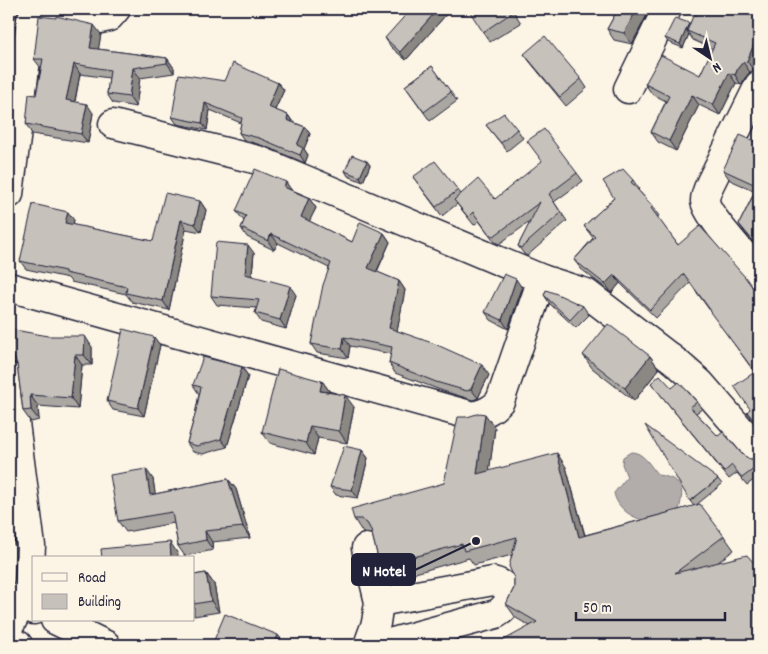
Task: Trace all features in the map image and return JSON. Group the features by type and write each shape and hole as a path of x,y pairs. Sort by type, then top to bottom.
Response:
{"main road":[{"path":"9,194 31,20 38,9"},
{"path":"61,9 100,18 109,17 116,9"},
{"path":"628,89 666,9"},
{"path":"759,85 706,192 705,201 716,221 759,273"},
{"path":"113,124 258,160 542,278 586,293 700,382 759,451"},
{"path":"9,287 473,416 493,409 500,401 542,278"},
{"path":"9,377 31,546 29,584 18,610"},
{"path":"366,548 379,602 376,623 368,645"},
{"path":"379,602 493,581 502,583 507,588 509,595 505,609 496,614 382,645"},
{"path":"58,622 106,645"},
{"path":"9,641 18,645"}],"shaded area":[{"path":"631,452 640,454 658,475 673,479 678,483 682,492 678,513 650,521 632,516 622,509 614,493 627,477 622,464 623,457"}],"building":[{"path":"411,9 438,9 400,52 385,38"},
{"path":"468,9 511,9 513,12 483,32"},
{"path":"618,9 637,9 624,33 607,29"},
{"path":"699,9 759,9 759,32 747,61 743,62 735,75 729,73 713,105 692,95 669,141 651,132 669,96 645,84 661,55 700,75 715,43 687,31 693,16"},
{"path":"39,16 56,18 56,16 94,25 90,48 167,58 167,63 133,68 129,97 107,94 110,70 74,64 66,100 87,104 81,134 26,124 29,94 36,95 43,59 34,59"},
{"path":"675,18 689,23 680,44 665,38"},
{"path":"545,36 581,79 560,97 524,54"},
{"path":"233,63 278,83 268,107 288,115 287,120 305,127 297,145 303,148 300,155 259,138 239,133 242,118 205,103 202,123 172,117 179,74 225,81"},
{"path":"432,66 451,92 424,112 405,86"},
{"path":"504,113 517,129 501,143 486,125"},
{"path":"544,129 577,173 549,194 561,213 521,248 518,246 540,202 494,236 489,234 473,212 468,217 454,200 478,179 495,199 542,161 527,141"},
{"path":"740,135 759,143 759,244 754,242 739,224 758,186 723,170"},
{"path":"352,155 367,161 360,177 345,171"},
{"path":"435,161 458,190 436,207 413,177"},
{"path":"255,169 286,182 284,187 309,198 301,217 352,242 360,222 384,233 368,268 399,281 389,328 435,344 482,365 471,389 467,391 436,382 389,363 392,347 344,337 342,349 311,344 323,285 331,263 271,234 268,241 241,228 246,216 236,211"},
{"path":"623,169 633,180 631,182 653,207 651,208 678,245 700,226 745,277 759,296 759,426 747,412 750,409 734,386 755,372 684,274 650,310 614,275 605,284 574,260 595,237 584,226 614,198 603,181"},
{"path":"165,193 200,201 195,224 181,220 163,301 126,293 127,287 20,261 33,204 68,212 65,223 153,241"},
{"path":"216,242 248,245 245,274 290,286 280,320 255,313 259,300 211,296"},
{"path":"504,274 516,279 502,320 485,312"},
{"path":"546,290 583,306 570,320 544,295"},
{"path":"608,324 650,356 625,388 583,355"},
{"path":"9,329 48,336 85,336 84,355 75,355 71,398 30,395 31,410 23,411 17,364 14,357 9,353"},
{"path":"123,329 154,337 138,408 107,401"},
{"path":"203,357 242,367 221,439 197,446 187,443 201,387 193,385"},
{"path":"278,369 322,381 320,391 345,395 339,431 310,426 306,443 262,432"},
{"path":"660,375 672,388 679,382 697,402 690,407 718,436 723,432 742,454 749,459 759,458 759,465 742,478 732,465 724,472 651,383"},
{"path":"480,413 485,414 477,474 557,453 579,537 700,504 724,536 675,573 747,555 759,569 759,645 495,645 537,622 506,604 514,588 514,578 509,566 517,537 464,551 462,544 380,566 371,530 367,523 361,519 354,519 351,509 444,483 458,417 467,417"},
{"path":"645,425 718,479 690,501"},
{"path":"344,446 362,450 352,490 330,487"},
{"path":"146,469 150,495 228,479 243,527 205,531 206,540 178,546 172,512 118,521 110,475"},
{"path":"170,542 171,556 102,556 101,549"},
{"path":"206,573 211,601 195,604 195,575"},
{"path":"225,614 278,635 274,645 212,645"}],"place":[{"name":"N Hotel","path":"476,541"}]}
